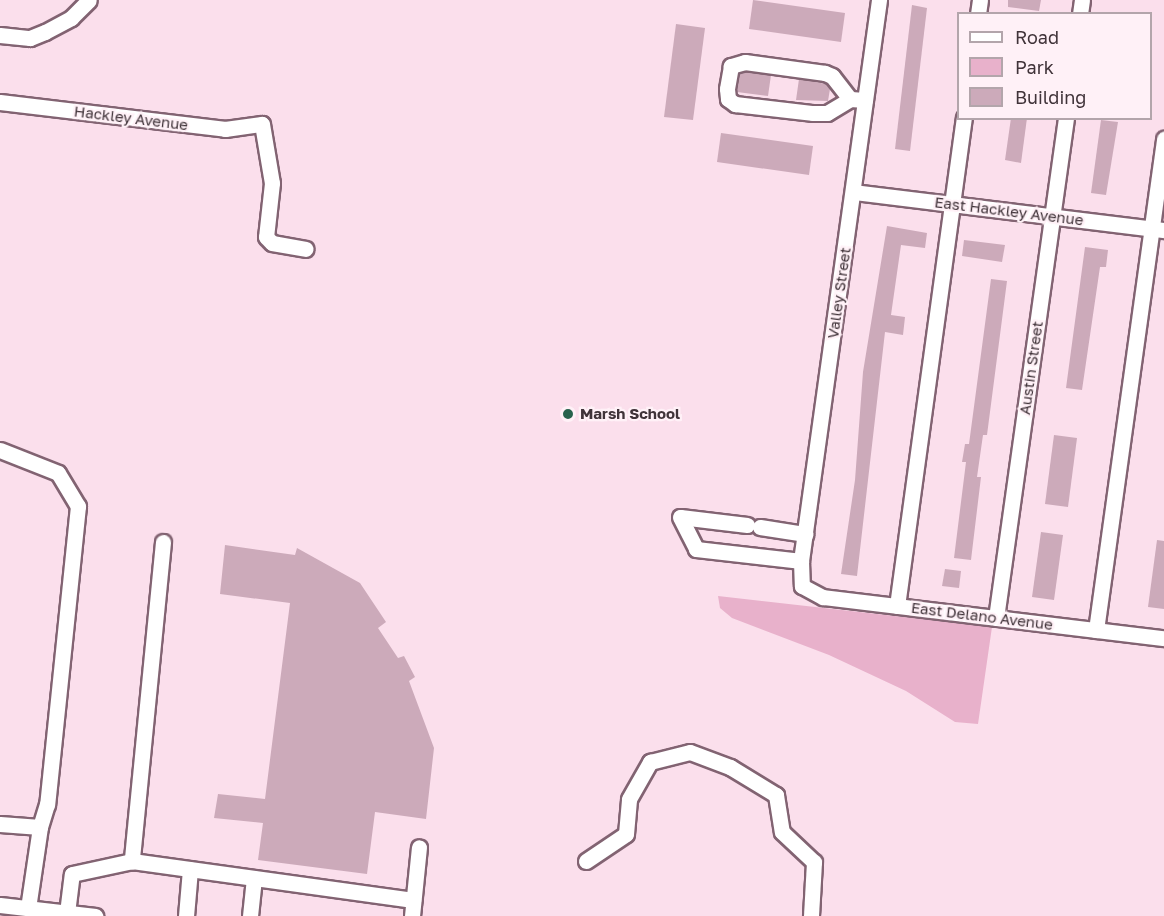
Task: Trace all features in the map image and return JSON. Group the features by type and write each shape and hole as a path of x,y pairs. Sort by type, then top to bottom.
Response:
{"street":[{"path":"0,35 30,38 71,18 89,0"},
{"name":"Valley Street","path":"802,586 801,561 879,0"},
{"path":"850,99 832,76 735,62 731,66 727,89 728,99 735,104 827,113 850,99 866,100"},
{"name":"Hackley Avenue","path":"0,102 225,129 262,123 272,183 266,237 272,243 306,249"},
{"path":"897,606 964,120"},
{"name":"Austin Street","path":"996,618 1066,120"},
{"path":"1096,630 1158,229 1164,139"},
{"name":"East Hackley Avenue","path":"854,192 1158,229"},
{"path":"0,450 58,473 78,507 47,804 40,827 28,908"},
{"path":"801,561 696,549 680,517 805,534"},
{"path":"132,861 163,542"},
{"name":"East Delano Avenue","path":"802,586 817,596 1164,638"},
{"path":"586,861 626,834 629,799 650,762 690,752 730,766 776,795 782,832 814,862 811,916"},
{"path":"0,824 40,827"},
{"path":"412,916 418,847"},
{"path":"67,913 72,874 132,861 413,900"},
{"path":"186,916 190,869"},
{"path":"250,916 254,878"},
{"path":"0,905 95,916"}],"green space":[{"path":"718,596 992,627 978,724 955,722 906,691 829,655 732,618 720,608"}],"building":[{"path":"753,0 845,13 841,42 749,29"},
{"path":"1008,0 1041,0 1039,11 1008,7"},
{"path":"912,5 927,8 910,151 895,149"},
{"path":"676,24 705,28 693,120 664,117"},
{"path":"746,72 771,75 768,96 737,92 740,74"},
{"path":"799,79 826,84 830,89 828,101 796,100"},
{"path":"1011,120 1027,120 1021,163 1005,160"},
{"path":"1101,120 1118,122 1106,195 1091,193"},
{"path":"721,133 813,146 809,175 717,162"},
{"path":"887,226 927,233 925,248 901,245 891,315 905,317 903,335 885,332 857,576 841,574 855,480 863,372"},
{"path":"964,240 1005,245 1002,262 962,256"},
{"path":"1085,247 1108,250 1106,267 1100,267 1082,390 1066,388"},
{"path":"991,279 1007,281 987,435 983,435 977,477 981,477 971,560 954,558 966,462 962,462 965,444 969,444"},
{"path":"1054,435 1077,438 1068,507 1045,504"},
{"path":"1041,532 1063,535 1054,600 1032,597"},
{"path":"1157,540 1164,541 1164,609 1148,607"},
{"path":"225,545 295,555 297,548 360,583 386,622 378,628 398,658 404,656 415,677 409,681 434,748 426,819 375,812 367,874 258,860 263,823 214,818 218,794 265,799 290,603 220,594"},
{"path":"945,569 961,571 959,588 942,586"}],"place":[{"name":"Marsh School","path":"568,414"}]}
